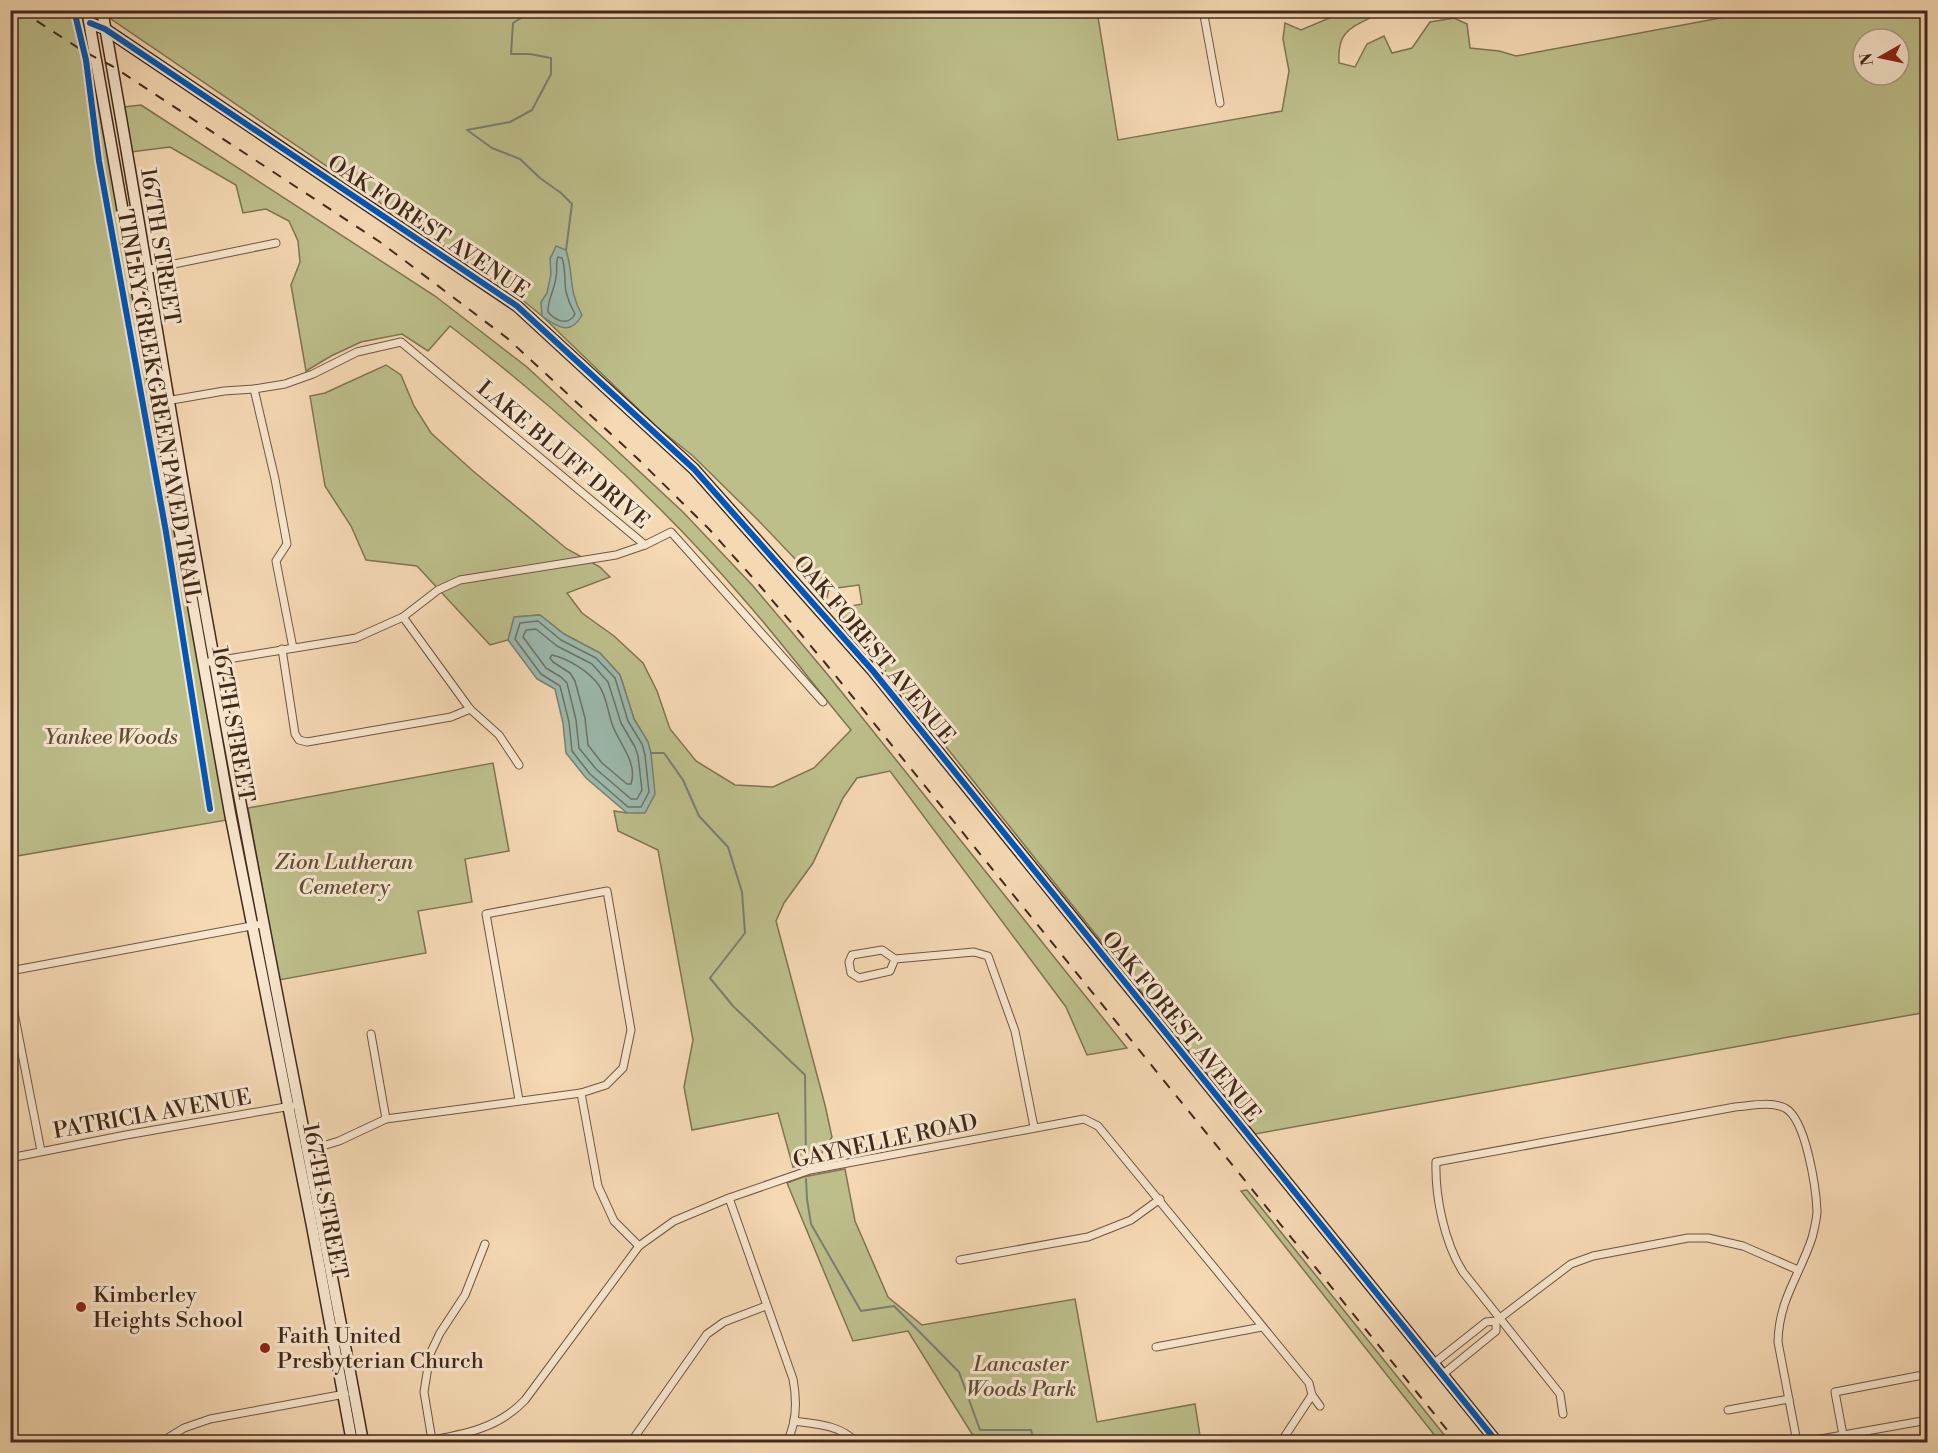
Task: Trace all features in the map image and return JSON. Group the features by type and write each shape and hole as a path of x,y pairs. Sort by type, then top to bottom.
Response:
{"street":[{"name":"167TH STREET","path":"87,10 135,272 162,401 257,925 303,1152 348,1393 352,1443"},
{"name":"167TH STREET","path":"102,10 146,270 162,401"},
{"path":"1203,10 1220,103"},
{"name":"OAK FOREST AVENUE","path":"90,23 105,29 517,306 694,469 873,670 1497,1443"},
{"path":"146,270 276,243"},
{"name":"LAKE BLUFF DRIVE","path":"254,389 300,379 357,352 401,342 645,545 671,532 822,702"},
{"path":"162,401 224,391 254,389 287,544 276,561 293,648"},
{"path":"209,662 356,638 403,617 438,590 460,580 616,555 645,545"},
{"path":"403,617 470,709 499,735 519,765"},
{"path":"282,649 295,734 299,740 307,742 451,717 470,709"},
{"path":"303,1152 339,1141 386,1119 581,1093 606,1085 623,1068 631,1030 607,891 486,914 519,1100"},
{"path":"10,971 257,925"},
{"path":"895,959 890,971 859,978 851,974 849,962 852,955 882,950 895,959 974,952 988,956 1016,1031 1034,1127"},
{"path":"10,992 41,1151"},
{"path":"371,1034 386,1119"},
{"path":"581,1093 598,1186 614,1221 639,1246"},
{"path":"1563,1414 1560,1394 1498,1320 1454,1258 1442,1213 1436,1162 1735,1107 1770,1104 1786,1108 1798,1123 1806,1146 1817,1213 1812,1238 1783,1305 1778,1326 1778,1342 1797,1443"},
{"name":"PATRICIA AVENUE","path":"10,1158 294,1106"},
{"name":"GAYNELLE ROAD","path":"421,1443 481,1430 505,1418 519,1407 639,1246 674,1221 729,1198 810,1170 1084,1119 1098,1126 1160,1199 1309,1383 1312,1395 1320,1406"},
{"path":"729,1198 793,1379 795,1421 787,1443"},
{"path":"960,1260 1088,1237 1131,1220 1160,1199"},
{"path":"1433,1364 1486,1322 1498,1320 1571,1264 1593,1256 1688,1238 1708,1238 1743,1245 1798,1270"},
{"path":"432,1440 424,1392 430,1354 440,1333 465,1295 485,1244"},
{"path":"631,1443 707,1334 724,1322 766,1306"},
{"path":"1442,1375 1496,1331 1498,1320"},
{"path":"1156,1347 1262,1327"},
{"path":"1843,1436 1835,1392 1928,1374"},
{"name":"167TH STREET","path":"348,1393 363,1443"},
{"path":"161,1443 184,1428 210,1419 348,1393"},
{"path":"1281,1443 1312,1395"},
{"path":"1728,1410 1789,1399"},
{"path":"1804,1443 1928,1420"},
{"path":"795,1421 836,1428 845,1432 856,1443"}],"green space":[{"name":"Yankee Woods","path":"11,11 82,11 227,820 11,857"},
{"path":"109,11 1097,11 1118,140 1282,111 1289,71 1283,39 1285,23 1301,30 1346,11 1373,11 1376,15 1352,27 1340,44 1339,63 1355,67 1367,44 1384,36 1392,53 1412,48 1430,22 1454,18 1467,24 1470,48 1499,51 1516,56 1758,11 1927,11 1927,1012 1255,1134 836,609 862,604 859,585 829,589 827,597 799,563 693,456 658,428 542,316 520,298 111,19"},
{"path":"141,105 435,296 527,367 683,512 753,586 828,675 1127,1048 1087,1055 1066,1007 890,771 857,778 843,798 813,863 784,903 776,921 832,1137 816,1162 793,1167 778,1113 692,1130 684,1087 693,1040 658,850 618,831 614,811 627,813 648,742 634,719 620,675 600,653 564,634 540,615 515,617 508,640 490,645 417,566 366,560 351,526 325,486 310,396 325,393 386,365 401,375 414,406 431,433 567,549 600,567 610,577 567,593 582,613 614,636 643,663 657,691 670,729 696,761 735,785 773,787 814,768 851,730 760,619 679,528 568,423 450,326 428,351 402,334 361,342 306,371 291,285 300,262 298,241 289,221 266,209 243,213 236,185 170,147 131,152 124,107"},
{"name":"Zion Lutheran Cemetery","path":"493,763 509,851 465,859 472,902 418,911 426,953 279,980 248,808"},
{"name":"Lancaster Woods Park","path":"845,1169 855,1221 888,1297 922,1325 1075,1299 1097,1422 1195,1404 1201,1442 977,1442 908,1331 853,1341 787,1183 803,1177"},
{"path":"1247,1190 1450,1442 1440,1442 1241,1191"}],"water":[{"path":"556,246 566,250 573,290 582,315 573,326 564,328 542,316 541,302 547,293 551,274 550,259"},
{"path":"540,615 564,634 600,653 620,675 634,719 648,742 651,753 655,794 645,813 627,813 586,778 566,753 563,723 555,689 537,679 508,640 514,617"}],"waterway":[{"path":"534,10 513,23 511,54 530,54 551,58 551,74 532,110 510,122 467,130 492,148 520,159 572,204 566,250"},
{"path":"651,753 664,753 683,780 699,816 728,847 742,892 745,933 710,978 733,1006 805,1075 806,1165"},
{"path":"806,1179 811,1224 861,1311 894,1306 959,1372 980,1430 1031,1430 1034,1442"}],"railway":[{"path":"20,10 83,51 112,66 380,242 507,338 637,458 709,529 826,664 1457,1442"}],"cycle path":[{"name":"TINLEY CREEK GREEN PAVED TRAIL","path":"74,10 86,60 99,161 166,532 210,809"},
{"path":"90,23 105,29 517,306 694,469 873,671 1497,1442"}],"place":[{"name":"Kimberley Heights School","path":"81,1307"},
{"name":"Faith United Presbyterian Church","path":"265,1348"}]}
